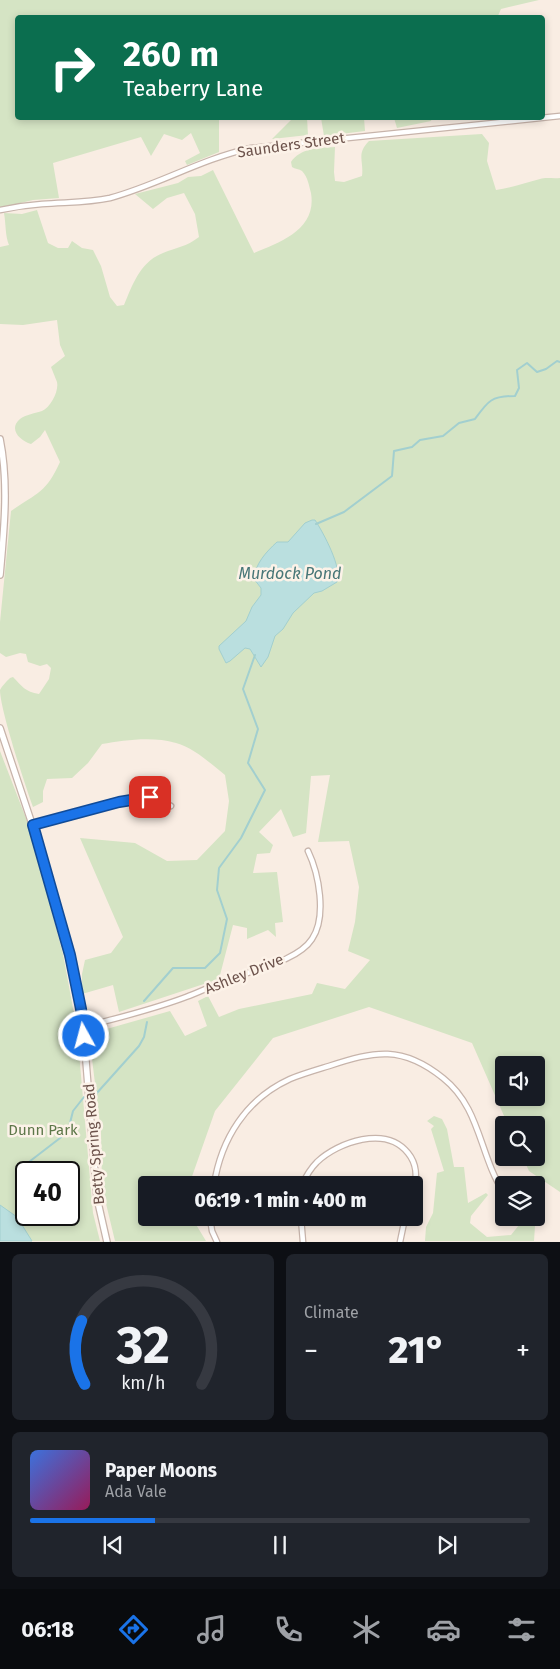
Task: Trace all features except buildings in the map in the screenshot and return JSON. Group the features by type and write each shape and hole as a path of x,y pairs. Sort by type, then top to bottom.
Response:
{"street":[{"name":"Saunders Street","path":"545,118 560,116"},
{"name":"Saunders Street","path":"0,210 102,199 132,190 214,158 260,147 521,120"},
{"path":"0,439 5,495 0,575"},
{"name":"Betty Spring Road","path":"0,728 33,825 70,955 83,1027 97,1198 107,1242"},
{"path":"33,825 142,797 156,798 171,806"},
{"name":"Ashley Drive","path":"83,1027 186,997 283,960 307,945 315,934 320,909 318,879 314,863 308,851"},
{"path":"215,1176 216,1168 233,1129 245,1112 263,1095 292,1078 360,1056 389,1054 406,1057 422,1064 441,1077 457,1092 471,1114 495,1176"},
{"path":"307,1176 312,1167 328,1154 358,1141 381,1138 397,1143 406,1151 412,1159 416,1176"},
{"path":"211,1226 217,1242"},
{"path":"302,1226 303,1242"},
{"path":"399,1241 403,1226"}],"green space":[{"path":"0,0 539,0 501,9 498,15 15,15 15,120 219,120 219,152 187,165 185,161 200,153 191,133 182,140 164,134 151,156 141,137 53,163 59,198 33,200 0,208"},
{"path":"291,120 307,120 308,135 272,139"},
{"path":"321,120 364,120 365,131 324,136"},
{"path":"395,120 431,120 431,121 397,128"},
{"path":"482,134 489,143 487,161 496,190 542,178 560,178 560,1192 545,1182 545,1176 536,1176 529,1171 527,1166 545,1166 545,1116 504,1116 500,1106 545,1106 545,1056 495,1056 495,1095 472,1043 369,1007 273,1038 215,1111 192,1176 138,1176 138,1226 197,1226 206,1241 115,1241 102,1187 101,1133 89,1034 170,1011 185,1036 207,1026 198,1001 208,996 219,1017 239,1009 312,994 317,983 345,989 370,960 348,951 355,922 359,887 349,841 318,842 330,775 311,776 306,833 293,837 281,809 259,832 273,845 270,853 257,854 253,873 277,872 283,922 275,923 276,937 268,930 247,939 247,928 233,925 219,979 119,1012 113,985 82,994 82,974 85,960 111,953 123,937 80,838 135,843 167,861 197,860 225,831 229,801 225,775 195,752 176,743 139,739 102,744 88,763 72,778 47,779 43,791 43,802 33,807 8,730 0,690 13,677 27,690 39,694 49,679 51,668 47,664 40,666 28,662 26,654 20,653 6,657 0,653 0,622 11,511 34,496 45,486 60,462 45,430 31,444 17,434 15,427 20,419 42,411 51,402 56,394 57,382 51,367 65,356 60,345 57,320 23,325 0,324 0,247 9,245 4,213 22,214 37,210 48,243 58,248 68,248 72,241 82,248 93,250 101,266 110,297 117,306 124,305 138,274 148,262 199,237 195,214 184,193 167,198 153,209 135,194 178,183 188,177 201,176 213,170 254,253 285,239 303,225 308,216 311,205 311,193 304,173 292,167 291,162 295,157 305,151 335,147 335,181 344,182 362,176 361,158 369,141"},
{"name":"Dunn Park","path":"0,751 29,826 63,954 77,1030 93,1213 100,1241 0,1241"},
{"path":"434,1116 442,1119 447,1129 454,1167 464,1167 468,1203 486,1193 488,1195 471,1216 470,1223 487,1237 511,1235 518,1226 535,1226 534,1241 425,1241 426,1227 433,1213 437,1173 444,1171 431,1129 434,1126 427,1121"}],"water":[{"name":"Murdock Pond","path":"315,520 323,533 335,560 338,576 337,582 322,591 314,593 293,613 283,629 275,636 268,657 261,667 250,649 245,648 226,663 219,646 246,621 252,607 261,595 261,588 254,579 259,563 277,542 288,542 305,523"},
{"path":"0,1205 15,1216 15,1226 23,1226 32,1241 0,1241"}],"waterway":[{"path":"316,524 344,512 392,476 394,451 412,447 420,440 443,436 459,423 475,419 491,401 500,397 515,396 519,388 517,370 527,363 537,372 546,369 557,361 560,362"},
{"path":"144,1001 173,968 205,968 220,953 227,919 217,890 219,868 241,838 265,790 248,763 258,729 243,689 255,655"},
{"path":"92,1095 96,1094 139,1046 144,1037 147,1022"},
{"path":"30,1161 68,1131 73,1111 84,1097"}],"route":[{"path":"84,1036 81,1009 70,955 33,825 119,802 150,797"}]}
